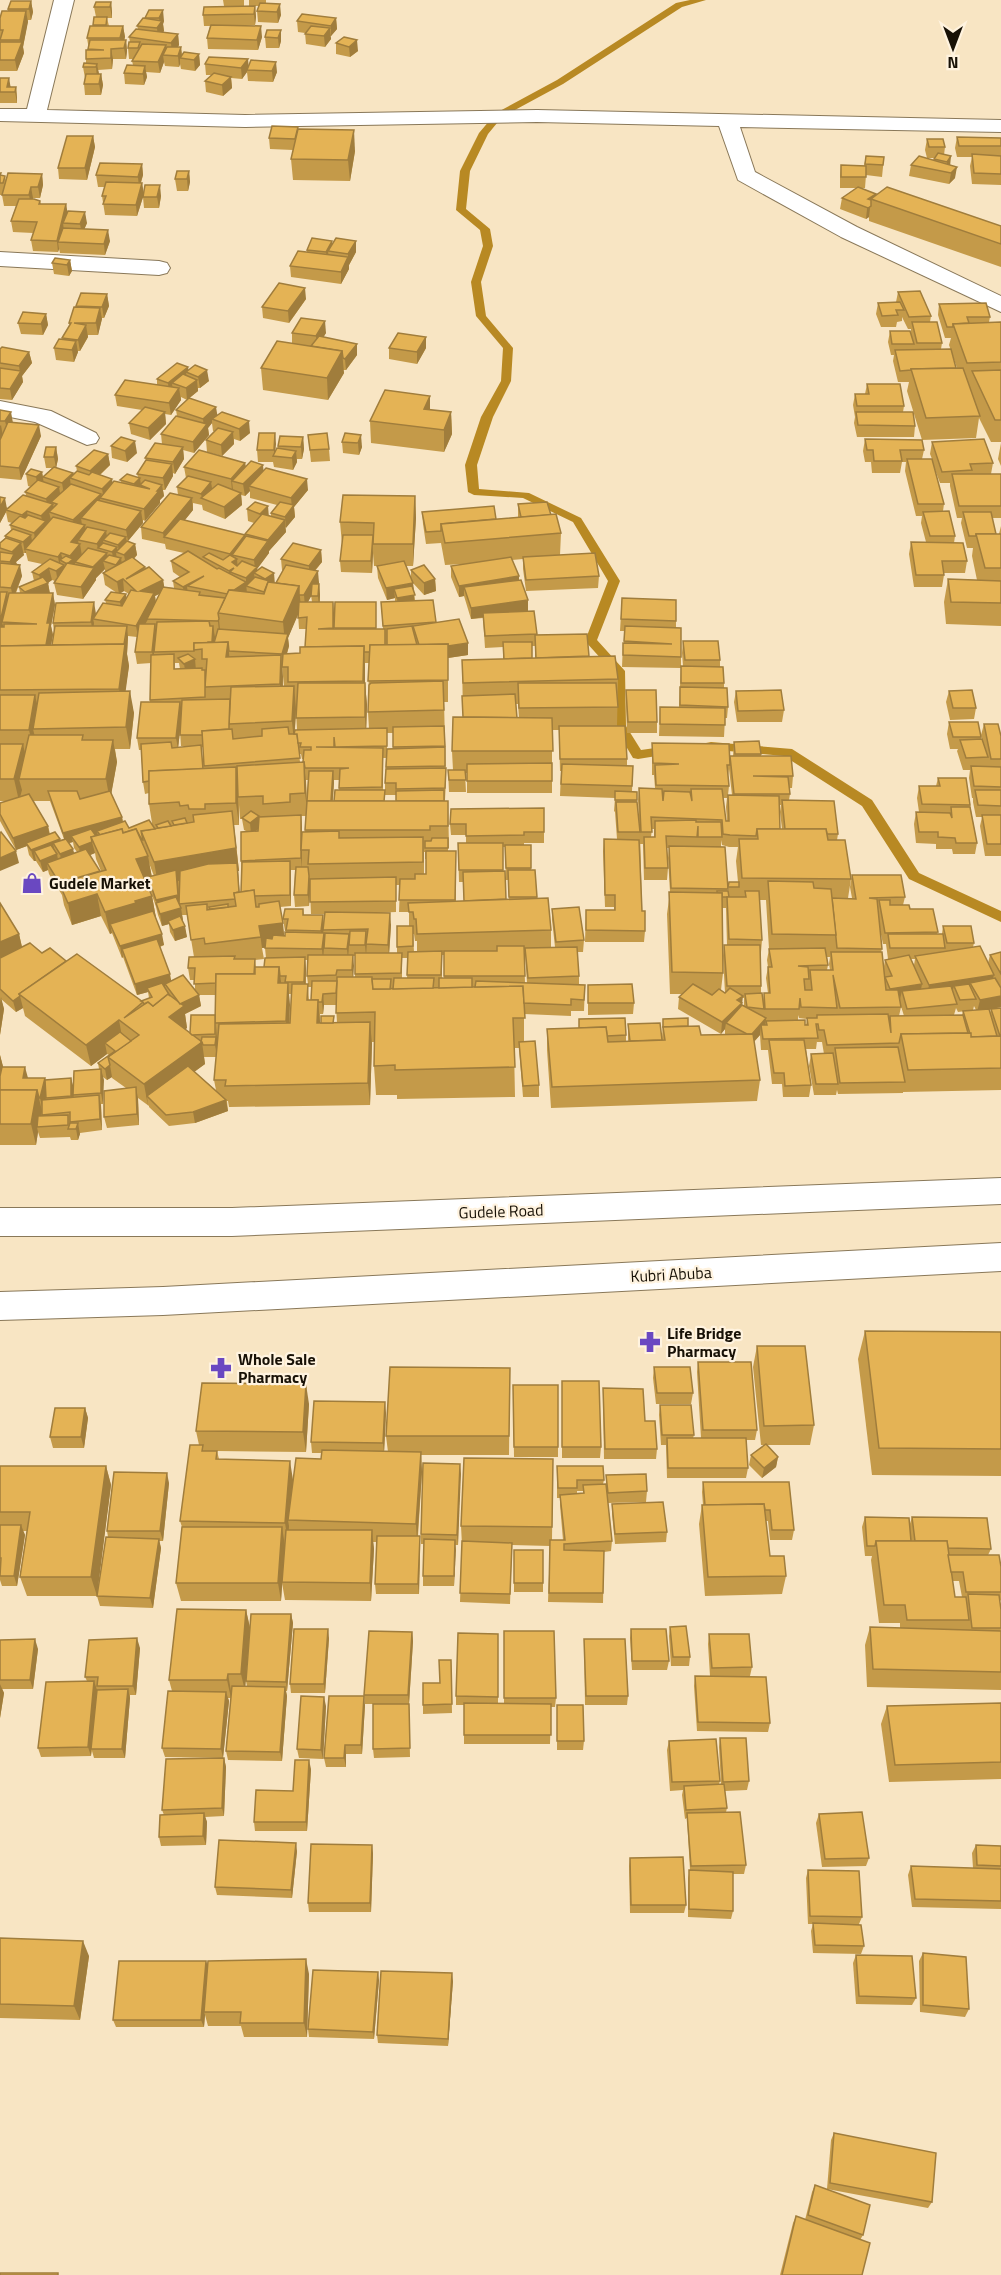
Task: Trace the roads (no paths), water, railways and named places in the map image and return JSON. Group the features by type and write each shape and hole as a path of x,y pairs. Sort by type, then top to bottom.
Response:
{"main road":[{"path":"36,115 64,0"},
{"path":"0,115 245,121 499,115 1001,126"},
{"path":"727,120 746,175 849,232 1001,304"},
{"path":"0,259 159,268"},
{"path":"0,408 42,416 87,438"},
{"name":"Gudele Road","path":"0,1222 232,1222 1001,1191"},
{"name":"Kubri Abuba","path":"0,1306 163,1301 1001,1257"}],"waterway":[{"path":"669,750 638,755 620,726 619,671 591,641 614,581 577,520 525,495 474,492 471,465 487,417 506,381 508,348 481,316 476,282 488,246 485,229 461,210 465,171 484,133 499,115 560,82 679,5 702,0"},
{"path":"711,746 787,752 867,803 914,876 1001,917"}],"place":[{"name":"Gudele Market","path":"32,883"},
{"name":"Life Bridge Pharmacy","path":"650,1342"},
{"name":"Whole Sale Pharmacy","path":"221,1368"}]}
